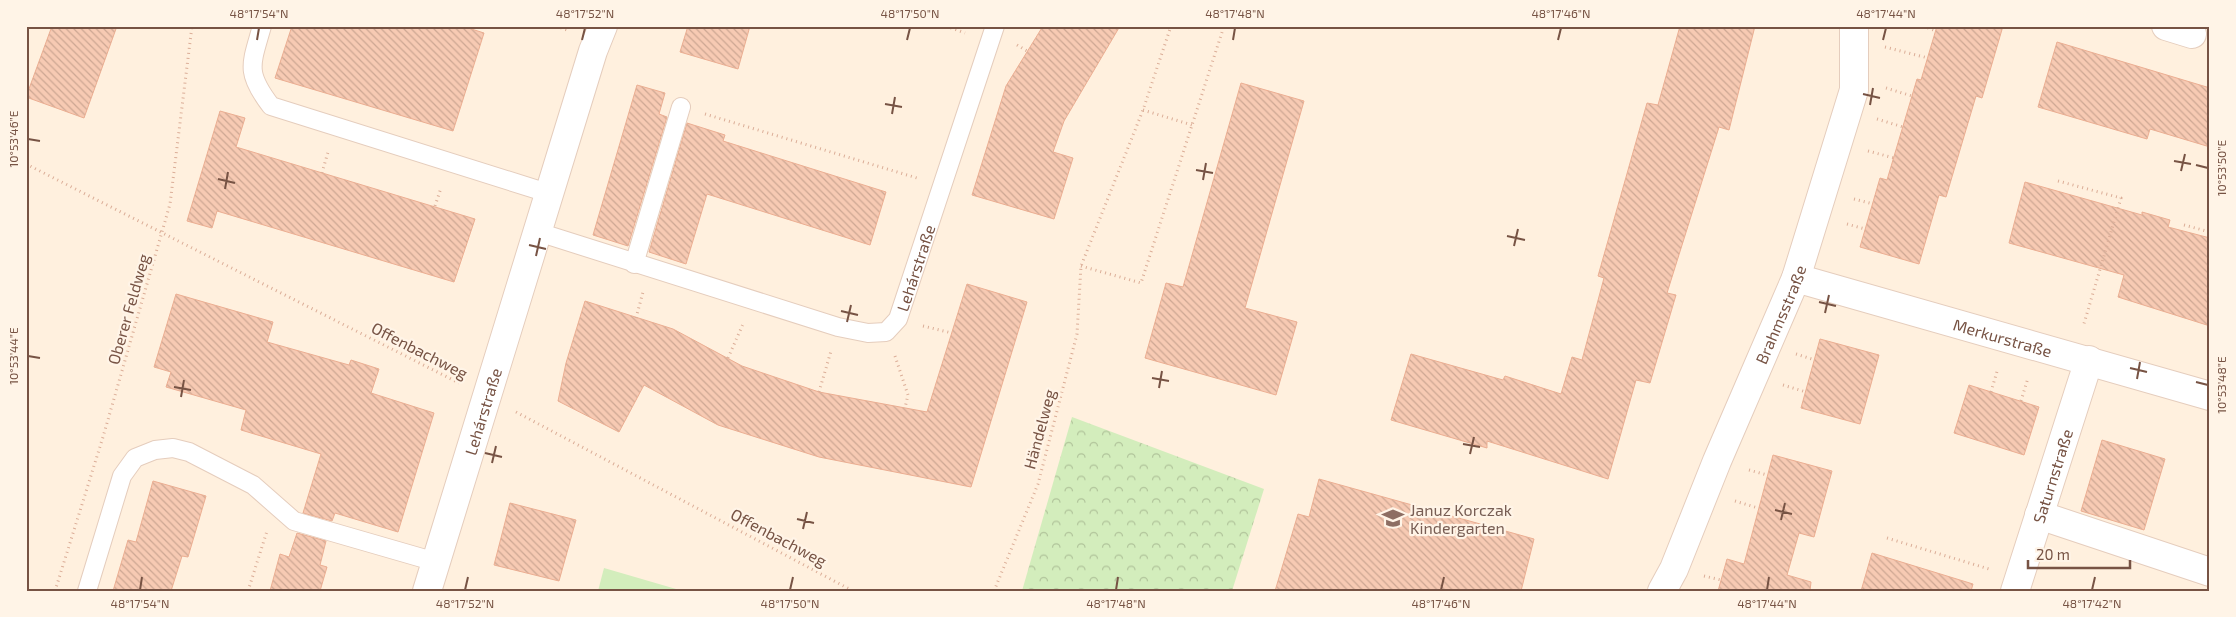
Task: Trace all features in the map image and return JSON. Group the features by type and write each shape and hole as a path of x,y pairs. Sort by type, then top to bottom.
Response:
{"street":[{"name":"Lehárstraße","path":"428,591 486,397 551,194 593,51 603,26"},
{"path":"2166,26 2199,33"},
{"name":"Brahmsstraße","path":"1662,591 1674,569 1717,461 1796,278 1854,90 1855,33"},
{"name":"Merkurstraße","path":"1796,278 2210,396"},
{"name":"Saturnstraße","path":"2017,584 2039,515 2082,358"},
{"path":"2039,515 2210,572"}],"lane":[{"path":"262,26 252,62 256,86 271,106 551,194"},
{"name":"Lehárstraße","path":"886,332 898,319 995,26"},
{"path":"634,264 681,107"},
{"path":"538,232 753,302 838,327 868,333 886,332"},
{"path":"87,591 122,476 135,458 155,450 173,448 189,452 254,485 294,521 436,562"}],"path":[{"name":"Oberer Feldweg","path":"55,591 163,233 170,204 192,26"},
{"path":"680,26 687,28"},
{"name":"Händelweg","path":"994,591 1038,484 1077,334 1081,266 1143,110 1171,26"},
{"path":"1081,266 1141,283 1224,26"},
{"path":"1924,26 1936,31"},
{"path":"1855,33 1928,58"},
{"path":"681,107 942,186"},
{"path":"1143,110 1192,125"},
{"name":"Offenbachweg","path":"26,164 486,397 853,591"},
{"path":"2058,181 2121,198 2082,358"},
{"path":"2184,225 2210,232"},
{"path":"728,358 753,302"},
{"path":"819,392 838,327"},
{"path":"886,332 908,395 905,408"},
{"path":"248,591 275,505"},
{"path":"1887,538 2017,584"}],"green space":[{"path":"1072,417 1264,489 1232,591 1022,591"},
{"path":"604,568 683,591 598,591"}],"building":[{"path":"52,26 117,26 84,118 26,97"},
{"path":"292,26 462,26 484,33 453,131 275,78"},
{"path":"688,26 750,26 738,69 680,52"},
{"path":"1043,26 1120,26 1064,121 1053,152 1073,158 1054,219 972,195 1006,86"},
{"path":"1680,26 1755,26 1729,130 1719,127 1667,293 1676,295 1650,383 1636,380 1608,479 1487,441 1487,448 1391,420 1411,354 1503,380 1505,376 1561,394 1572,357 1582,360 1604,278 1598,276 1647,103 1658,105"},
{"path":"1937,26 2003,26 1982,98 1976,96 1946,197 1939,195 1919,264 1860,247 1880,178 1887,180 1917,79 1921,80"},
{"path":"2057,42 2210,88 2210,147 2150,129 2147,139 2038,107"},
{"path":"1241,83 1304,101 1245,308 1297,322 1276,395 1145,358 1166,283 1183,287"},
{"path":"637,85 665,93 659,114 667,117 628,246 593,235"},
{"path":"220,111 245,118 236,147 475,219 454,282 217,211 212,228 187,221"},
{"path":"687,123 725,135 723,141 886,192 870,245 707,194 686,264 649,252"},
{"path":"2025,182 2142,215 2142,212 2170,220 2168,227 2210,238 2210,326 2118,297 2124,275 2009,243"},
{"path":"967,284 1027,302 971,487 819,457 718,425 644,385 619,432 558,401 566,363 585,301 673,329 742,366 819,392 927,412"},
{"path":"176,294 273,322 267,342 349,365 351,360 379,369 371,393 434,413 398,532 335,513 332,521 303,513 321,454 241,430 246,410 166,387 171,372 154,367"},
{"path":"1820,339 1879,355 1860,424 1801,408"},
{"path":"1969,385 2039,407 2024,455 1954,433"},
{"path":"2102,440 2165,459 2144,530 2081,511"},
{"path":"1773,455 1832,471 1814,537 1799,533 1787,575 1811,582 1810,591 1718,591 1727,559 1744,564"},
{"path":"1319,479 1534,539 1521,591 1275,591 1298,514 1309,517"},
{"path":"153,481 206,496 188,557 182,556 171,591 113,591 128,540 136,542"},
{"path":"510,503 576,520 559,581 494,565"},
{"path":"297,533 326,541 320,565 327,567 320,591 270,591 280,554 289,557"},
{"path":"1872,553 1973,584 1971,591 1861,591"}],"place":[{"name":"Januz Korczak Kindergarten","path":"1393,518"}]}
